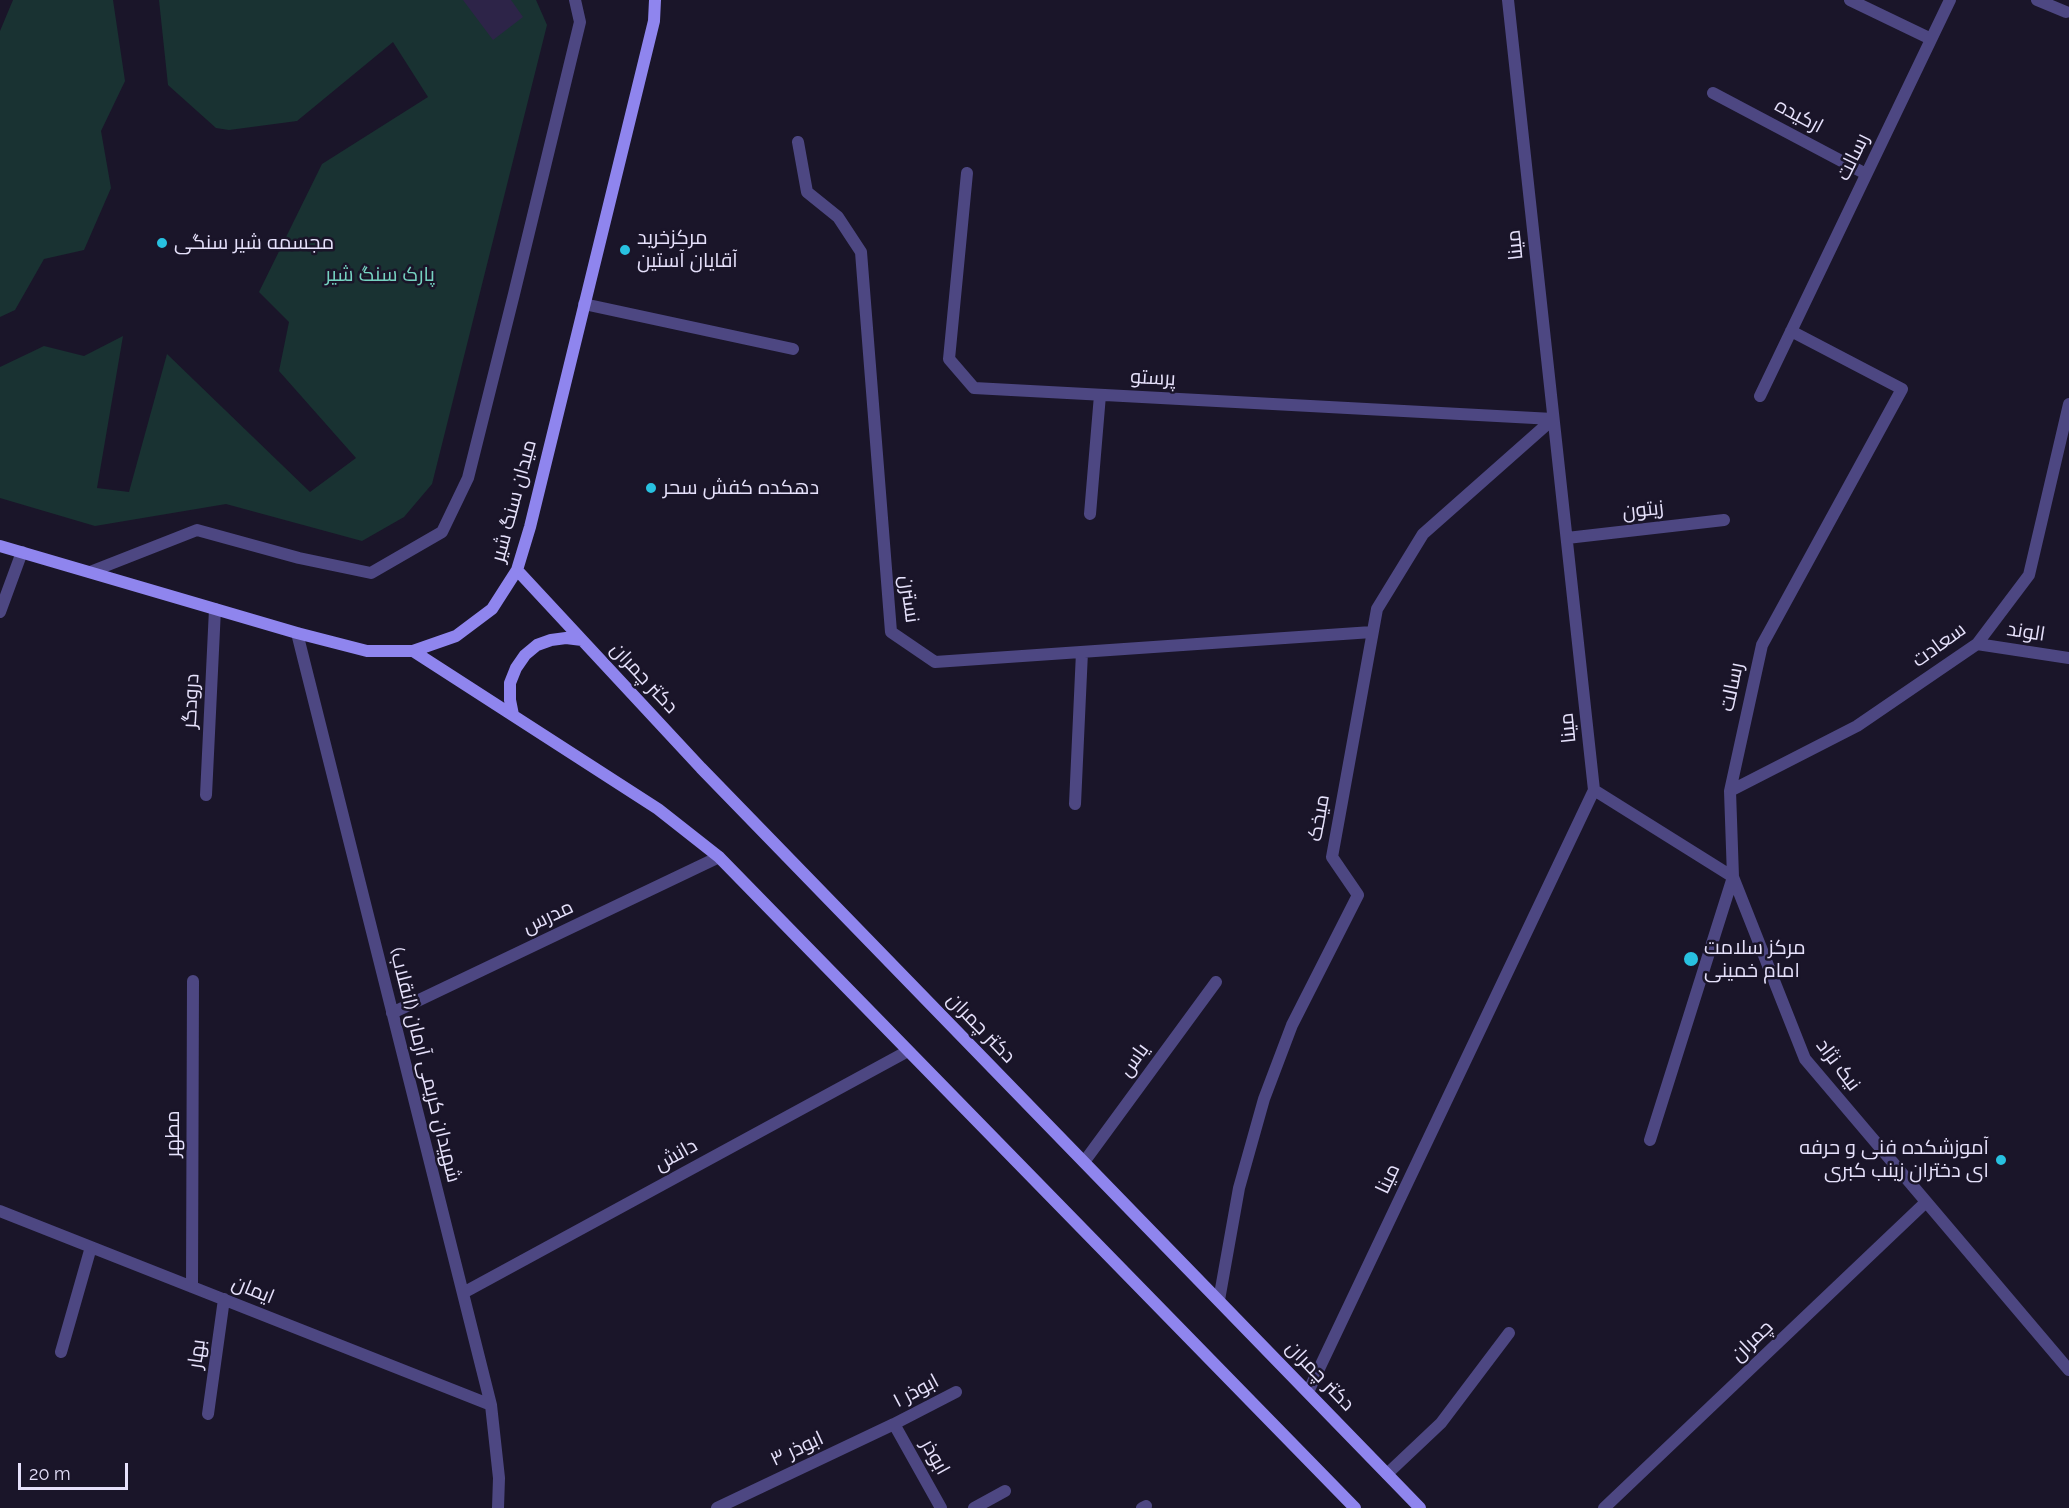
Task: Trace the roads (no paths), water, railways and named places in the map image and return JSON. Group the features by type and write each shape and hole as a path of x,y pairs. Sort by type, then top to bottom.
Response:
{"main road":[{"name":"میدان سنگ شیر","path":"0,546 297,633 367,651 413,651 456,636 492,609 517,570 654,21 654,0"},
{"name":"دکتر چمران","path":"517,570 701,768 1420,1508"},
{"path":"513,715 510,683 525,655 537,645 552,640 566,638 582,640"},
{"path":"413,651 658,808 719,857 1354,1508"}],"street":[{"path":"90,572 197,530 299,558 371,573 442,532 468,478 580,22 575,0"},
{"name":"مینا","path":"1308,1392 1594,790 1508,0"},
{"path":"1850,0 1931,39"},
{"name":"رسالت","path":"1760,396 1950,0"},
{"path":"2037,0 2066,12"},
{"name":"ارکیده","path":"1713,93 1866,174"},
{"name":"نسترن","path":"798,142 807,192 838,217 861,252 891,632 935,662 1372,632"},
{"name":"پرستو","path":"967,173 950,359 974,388 1553,419"},
{"path":"584,304 793,349"},
{"name":"رسالت","path":"1650,1140 1733,877 1730,791 1762,645 1902,389 1791,331"},
{"path":"1090,514 1100,395"},
{"name":"سعادت","path":"1730,791 1857,726 1977,644 2029,575 2069,404"},
{"name":"میخک","path":"1219,1300 1239,1188 1264,1099 1292,1025 1358,895 1332,857 1377,609 1423,534 1553,419"},
{"name":"زیتون","path":"1567,538 1724,520"},
{"path":"0,612 22,552"},
{"name":"درودگر","path":"206,795 215,609"},
{"name":"شهیدان کریمی آرمان (انقلاب)","path":"297,633 491,1405 499,1478 498,1508"},
{"name":"الوند","path":"1977,644 2069,658"},
{"path":"1075,804 1082,652"},
{"path":"1594,790 1733,877"},
{"name":"مدرس","path":"392,1013 719,857"},
{"name":"نیک نژاد","path":"1733,877 1805,1059 2069,1370"},
{"name":"مطهر","path":"192,1287 193,981"},
{"name":"یاس","path":"1084,1162 1216,982"},
{"name":"دانش","path":"463,1293 908,1051"},
{"name":"چمران","path":"1604,1508 1926,1202"},
{"name":"ایمان","path":"0,1211 491,1405"},
{"path":"61,1352 91,1247"},
{"name":"بهار","path":"208,1414 224,1299"},
{"path":"1387,1473 1442,1422 1509,1333"},
{"name":"ابوذر ۱","path":"894,1424 956,1392"},
{"name":"ابوذر ۳","path":"717,1508 894,1424"},
{"name":"ابوذر","path":"894,1424 941,1508"},
{"path":"974,1508 1005,1491"}],"place":[{"name":"مجسمه شیر سنگی","path":"162,243"},
{"name":"مرکزخرید آقایان آستین","path":"625,250"},
{"name":"دهکده کفش سحر","path":"651,488"},
{"name":"مرکز سلامت امام خمینی","path":"1691,959"},
{"name":"آموزشکده فنی و حرفه ای دختران زینب کبری","path":"2001,1160"}],"park label":[{"name":"پارک سنگ شیر","path":"380,275"}]}
